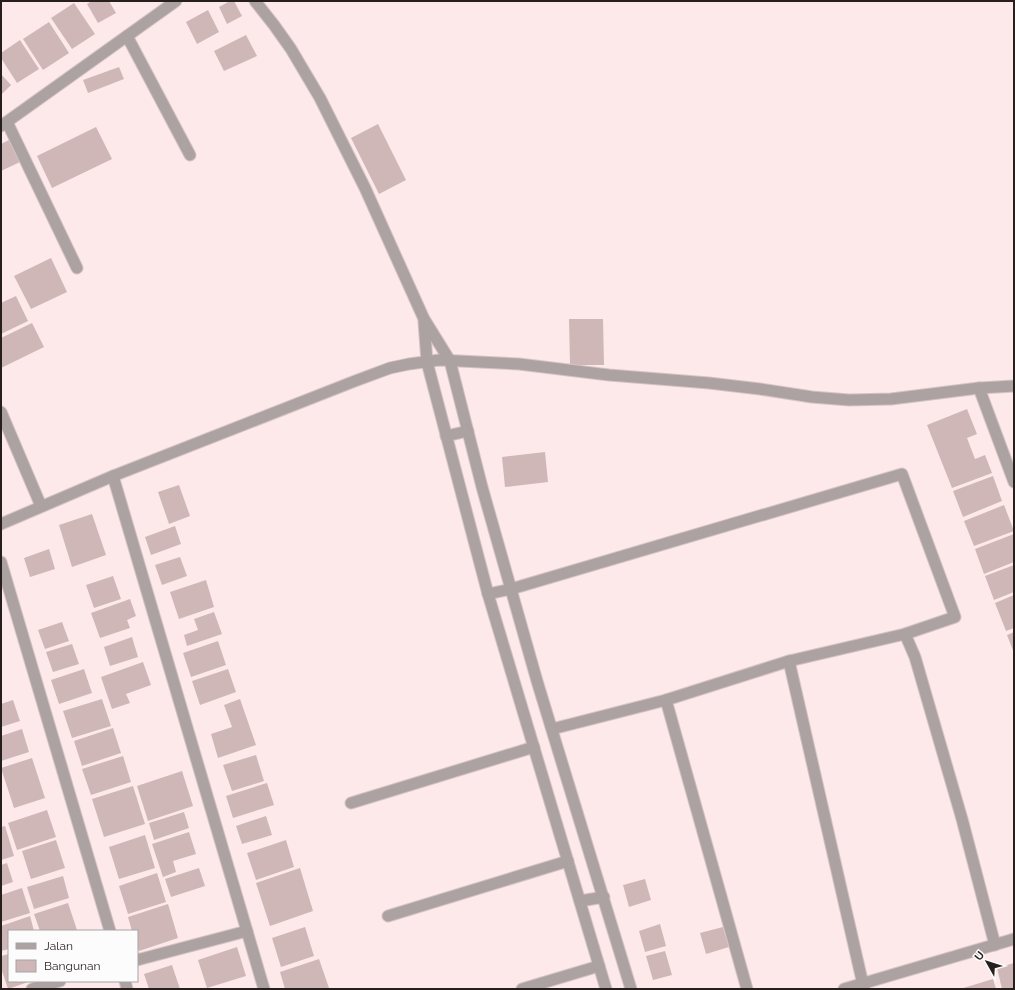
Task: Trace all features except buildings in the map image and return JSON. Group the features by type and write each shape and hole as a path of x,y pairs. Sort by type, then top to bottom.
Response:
{"street":[{"path":"77,268 4,124 176,1"},
{"path":"255,1 291,49 320,98 365,188 424,319 450,361 482,487 537,681 631,989"},
{"path":"127,36 190,155"},
{"path":"424,319 427,362 488,594 606,989"},
{"path":"1,524 113,476 355,381 390,368 427,362 450,361 519,364 624,377 709,383 812,397 849,400 891,399 979,388 1014,386"},
{"path":"979,388 1014,482"},
{"path":"1,412 42,506"},
{"path":"446,436 468,431"},
{"path":"488,594 511,589 902,474 955,617 905,634 789,661 666,700 552,729"},
{"path":"113,476 264,989"},
{"path":"1,562 110,930"},
{"path":"905,634 915,657 962,819 995,945"},
{"path":"789,661 863,986"},
{"path":"666,700 747,989"},
{"path":"351,804 534,747"},
{"path":"388,916 568,861"},
{"path":"580,901 604,897"},
{"path":"138,960 247,931"},
{"path":"844,989 863,986 1014,939"},
{"path":"522,989 599,966"},
{"path":"32,989 56,982"}]}
